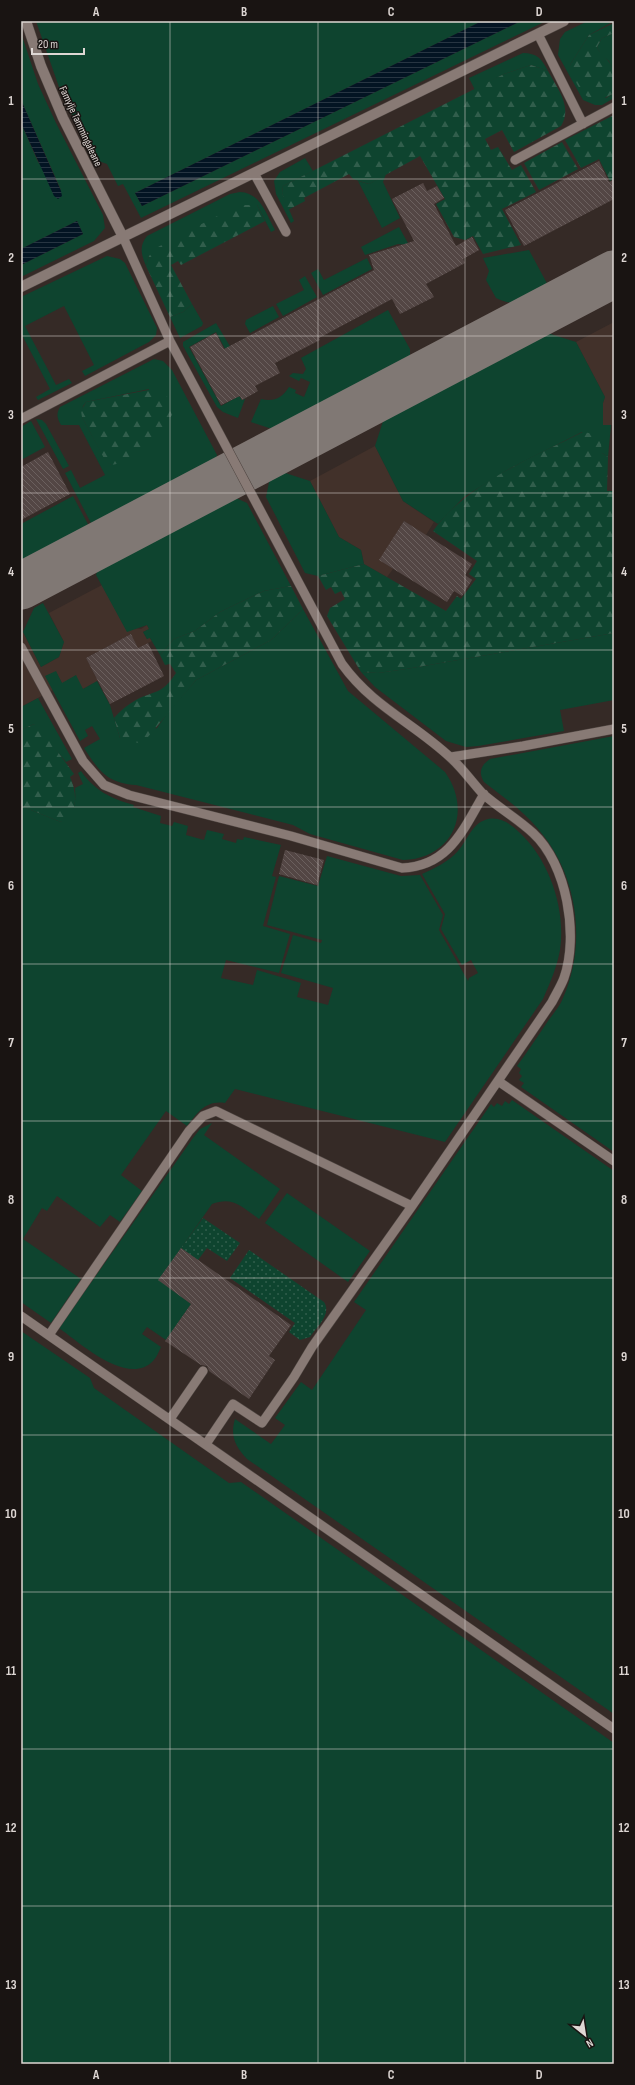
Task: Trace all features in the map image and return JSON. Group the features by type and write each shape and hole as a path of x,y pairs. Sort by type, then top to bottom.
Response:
{"street":[{"name":"Famylje Tammingaleane","path":"26,21 41,66 63,118 123,237"},
{"path":"21,288 564,21"}],"lane":[{"path":"538,34 583,124"},
{"path":"515,160 614,107"},
{"path":"254,173 286,232"},
{"path":"123,237 170,341 342,664 355,682 370,696 451,758 484,794 534,834 543,846 558,872 565,891 570,924 569,950 564,977 552,1002 412,1206 312,1347 294,1377 262,1423 233,1404 206,1444"},
{"path":"21,419 170,341"},
{"path":"21,647 83,761 104,784 129,795 291,836 402,868 418,867 441,855 452,846 484,794"},
{"path":"451,758 614,729"},
{"path":"498,1081 614,1161"},
{"path":"48,1335 189,1131 203,1116 216,1111 412,1206"},
{"path":"21,1316 614,1729"},
{"path":"170,1419 203,1371"}],"shaded area":[{"path":"614,322 613,425 603,425 603,403 605,397 576,342"},
{"path":"375,446 403,501 434,522 426,535 404,521 380,560 393,569 387,577 364,564 361,550 339,537 310,481"},
{"path":"102,585 127,631 135,628 141,629 147,625 149,629 143,632 147,639 149,637 152,641 138,648 131,634 86,658 98,681 83,689 62,683 56,672 46,676 53,690 21,707 21,633 23,632 41,667 59,657 64,642 49,613"}],"green space":[{"path":"36,21 482,21 135,193 142,206 521,21 546,21 141,218 123,184 118,186 107,164 93,159 59,87"},
{"path":"588,21 614,21 589,35 570,65 606,98 614,93 614,98 602,105 595,105 583,100 558,55 560,39 565,32"},
{"path":"614,23 614,33 602,38 597,47 611,66 614,77 614,93 605,98 590,98 580,89 570,65 589,35"},
{"path":"21,33 38,84 56,123 103,215 105,228 94,241 21,277 21,265 83,234 77,221 21,249 21,123 38,162 61,190 21,100"},
{"path":"614,33 614,74 609,61 601,55 597,47 602,38"},
{"path":"523,53 532,54 538,58 544,63 548,71 531,65 504,74 475,90 469,78"},
{"path":"531,65 548,71 559,91 565,105 564,119 561,126 514,152 502,130 485,139 491,150 498,147 512,170 521,165 536,192 502,209 521,245 483,254 473,236 465,240 454,237 436,204 445,199 420,156 369,184 353,179 349,174 304,198 305,201 288,210 282,193 283,186 504,74"},
{"path":"614,115 614,179 610,181 599,159 581,168 565,140"},
{"path":"562,142 578,169 539,190 524,163"},
{"path":"305,158 313,171 283,186 282,193 294,221 291,223 276,194 274,181 280,172"},
{"path":"386,174 383,182 400,218 382,228 358,181 369,184"},
{"path":"240,192 247,193 258,200 266,211 275,230 271,232 257,205 149,256 146,266 143,258 142,247 147,236 230,194"},
{"path":"243,205 257,205 265,221 181,265 178,261 171,265 192,304 183,312 170,317 146,266 149,256 158,247 213,218"},
{"path":"399,227 409,245 398,244 365,255 361,247"},
{"path":"529,250 550,289 530,300 518,303 511,303 496,298 486,280 489,271 483,258"},
{"path":"107,256 120,259 125,263 157,328 156,335 149,342 85,376 82,371 94,365 64,306 25,326 56,385 69,379 72,383 38,400 36,397 50,389 21,333 21,297"},
{"path":"367,258 372,269 323,295 311,273 318,269 324,280"},
{"path":"305,276 317,297 283,316 276,304 304,290 299,280"},
{"path":"192,304 203,323 202,326 180,338 170,317 183,312"},
{"path":"273,306 279,317 250,333 245,324 246,320"},
{"path":"388,310 410,349 410,355 406,364 278,431 251,422 261,399 270,400 277,398 284,394 289,387 296,390 295,393 304,397 310,382 301,378 299,381 289,376 293,373 303,374 306,369 301,358"},
{"path":"216,323 237,358 231,360 216,332 189,347 221,406 239,396 242,400 245,399 238,418 223,412 217,407 183,346 183,342"},
{"path":"541,331 576,342 605,397 603,403 603,425 611,425 608,457 602,453 582,432 509,469 464,497 438,524 403,501 375,446 386,412"},
{"path":"154,359 163,361 172,370 217,455 214,465 94,529 65,473 71,470 80,488 105,475 79,425 61,425 58,416 60,407","holes":["149,389 111,465 106,461 82,417 83,406 86,402"]},
{"path":"159,388 172,402 174,412 169,420 147,445 129,459 111,465 106,462 82,417 81,411 86,402"},
{"path":"36,419 42,420 46,424 69,466 63,469"},
{"path":"31,421 45,447 21,460 21,427"},
{"path":"583,432 600,435 602,453 608,457 607,491 614,491 614,633 406,669 378,673 361,672 327,616 330,608 345,599 341,591 335,594 331,587 326,590 318,576 364,564 446,611 457,596 461,599 476,579 469,574 477,561 433,531 448,514 482,485 522,462"},
{"path":"276,470 310,481 339,537 361,550 364,564 318,576 305,573 266,497 271,473"},
{"path":"73,496 91,530 21,567 21,524"},
{"path":"224,497 236,498 247,503 291,586 264,591 220,612 195,631 174,639 160,655 150,638 147,639 143,632 149,629 147,625 127,632 96,575 100,562"},
{"path":"291,586 303,609 271,640 196,680 142,744 120,738 114,718 124,708 133,702 162,689 176,673 170,664 165,665 160,655 174,639 195,631 220,612 264,591"},
{"path":"43,603 64,642 59,657 41,667 23,632 34,608"},
{"path":"303,609 348,691 445,772 453,787 457,802 457,817 453,830 446,842 435,851 420,857 403,860 310,834 293,825 136,785 118,782 99,769 84,748 100,739 92,726 85,730 88,736 80,741 45,676 56,671 62,683 76,675 83,689 97,681 110,705 120,738 157,728 168,712 196,680 271,640"},
{"path":"614,633 614,700 560,710 564,731 478,746 466,747 446,741 375,687 361,672 378,673 406,669"},
{"path":"38,698 72,759 66,762 34,724 21,730 21,707"},
{"path":"34,724 41,729 74,774 70,777 75,796 74,808 71,814 61,822 21,806 21,730"},
{"path":"614,736 614,1152 521,1087 524,1083 519,1080 522,1076 519,1073 521,1069 517,1066 560,1004 570,977 575,955 575,911 563,868 552,848 527,817 513,804 484,782 481,775 481,769 490,759"},
{"path":"81,771 97,789 111,797 134,805 133,807 161,816 160,823 172,826 174,822 188,826 186,835 204,840 207,830 224,834 222,839 236,843 237,839 243,840 244,837 281,845 272,876 276,877 263,926 290,934 279,973 226,960 221,978 253,985 257,970 301,983 297,997 328,1005 333,988 281,973 293,935 321,943 322,940 267,925 279,876 318,886 327,856 401,876 420,875 443,915 439,930 468,981 469,978 478,973 471,960 462,965 441,929 445,914 422,874 446,862 458,851 470,833 480,822 490,819 504,821 513,826 531,844 540,857 554,887 558,903 561,935 557,963 543,999 445,1142 235,1089 225,1103 213,1103 203,1108 187,1126 166,1111 121,1175 142,1191 120,1222 110,1215 100,1227 57,1196 47,1211 42,1208 23,1239 81,1279 51,1323 21,1302 21,806 61,822 74,807 75,788 83,784 78,773"},
{"path":"512,1100 614,1171 614,1714 247,1459 239,1450 233,1436 235,1419 271,1444 285,1425 275,1418 301,1382 312,1390 366,1310 354,1302 491,1104 494,1107 497,1103 502,1106 505,1101 509,1104"},
{"path":"212,1123 204,1135 280,1189 259,1219 232,1202 226,1201 212,1204 159,1280 191,1304 166,1340 147,1327 142,1334 161,1347 153,1361 143,1368 131,1369 118,1366 91,1352 59,1328 193,1138 200,1129"},
{"path":"287,1193 370,1251 348,1282 265,1223"},
{"path":"203,1218 240,1243 227,1261 207,1248 198,1260 181,1248"},
{"path":"249,1250 324,1302 326,1307 325,1316 310,1337 300,1340 289,1332 295,1323 230,1278"},
{"path":"21,1331 90,1378 94,1388 229,1483 241,1482 614,1743 614,2064 21,2064"}],"water":[{"path":"482,21 521,21 142,206 135,193"},
{"path":"21,100 61,191 62,196 58,199 54,196 21,123"},
{"path":"77,221 83,234 21,265 21,249"}],"building":[{"path":"599,161 609,182 614,180 614,199 524,246 505,210"},
{"path":"423,183 427,191 437,186 444,198 434,204 456,246 472,237 479,250 463,259 465,263 426,284 434,297 400,314 392,299 319,338 320,340 275,363 280,373 255,386 258,391 242,400 240,396 221,405 190,347 216,333 224,349 374,270 369,255 414,241 392,199"},
{"path":"48,452 70,494 21,520 21,467"},
{"path":"404,521 472,564 465,575 472,580 462,596 454,591 447,602 379,560"},
{"path":"131,634 138,648 148,643 164,676 110,704 86,658"},
{"path":"285,850 324,860 317,885 279,874"},
{"path":"181,1248 291,1325 269,1356 275,1360 249,1399 209,1371 207,1366 201,1365 165,1341 191,1304 158,1280"}],"taxiway":[{"path":"21,586 614,274"}]}
